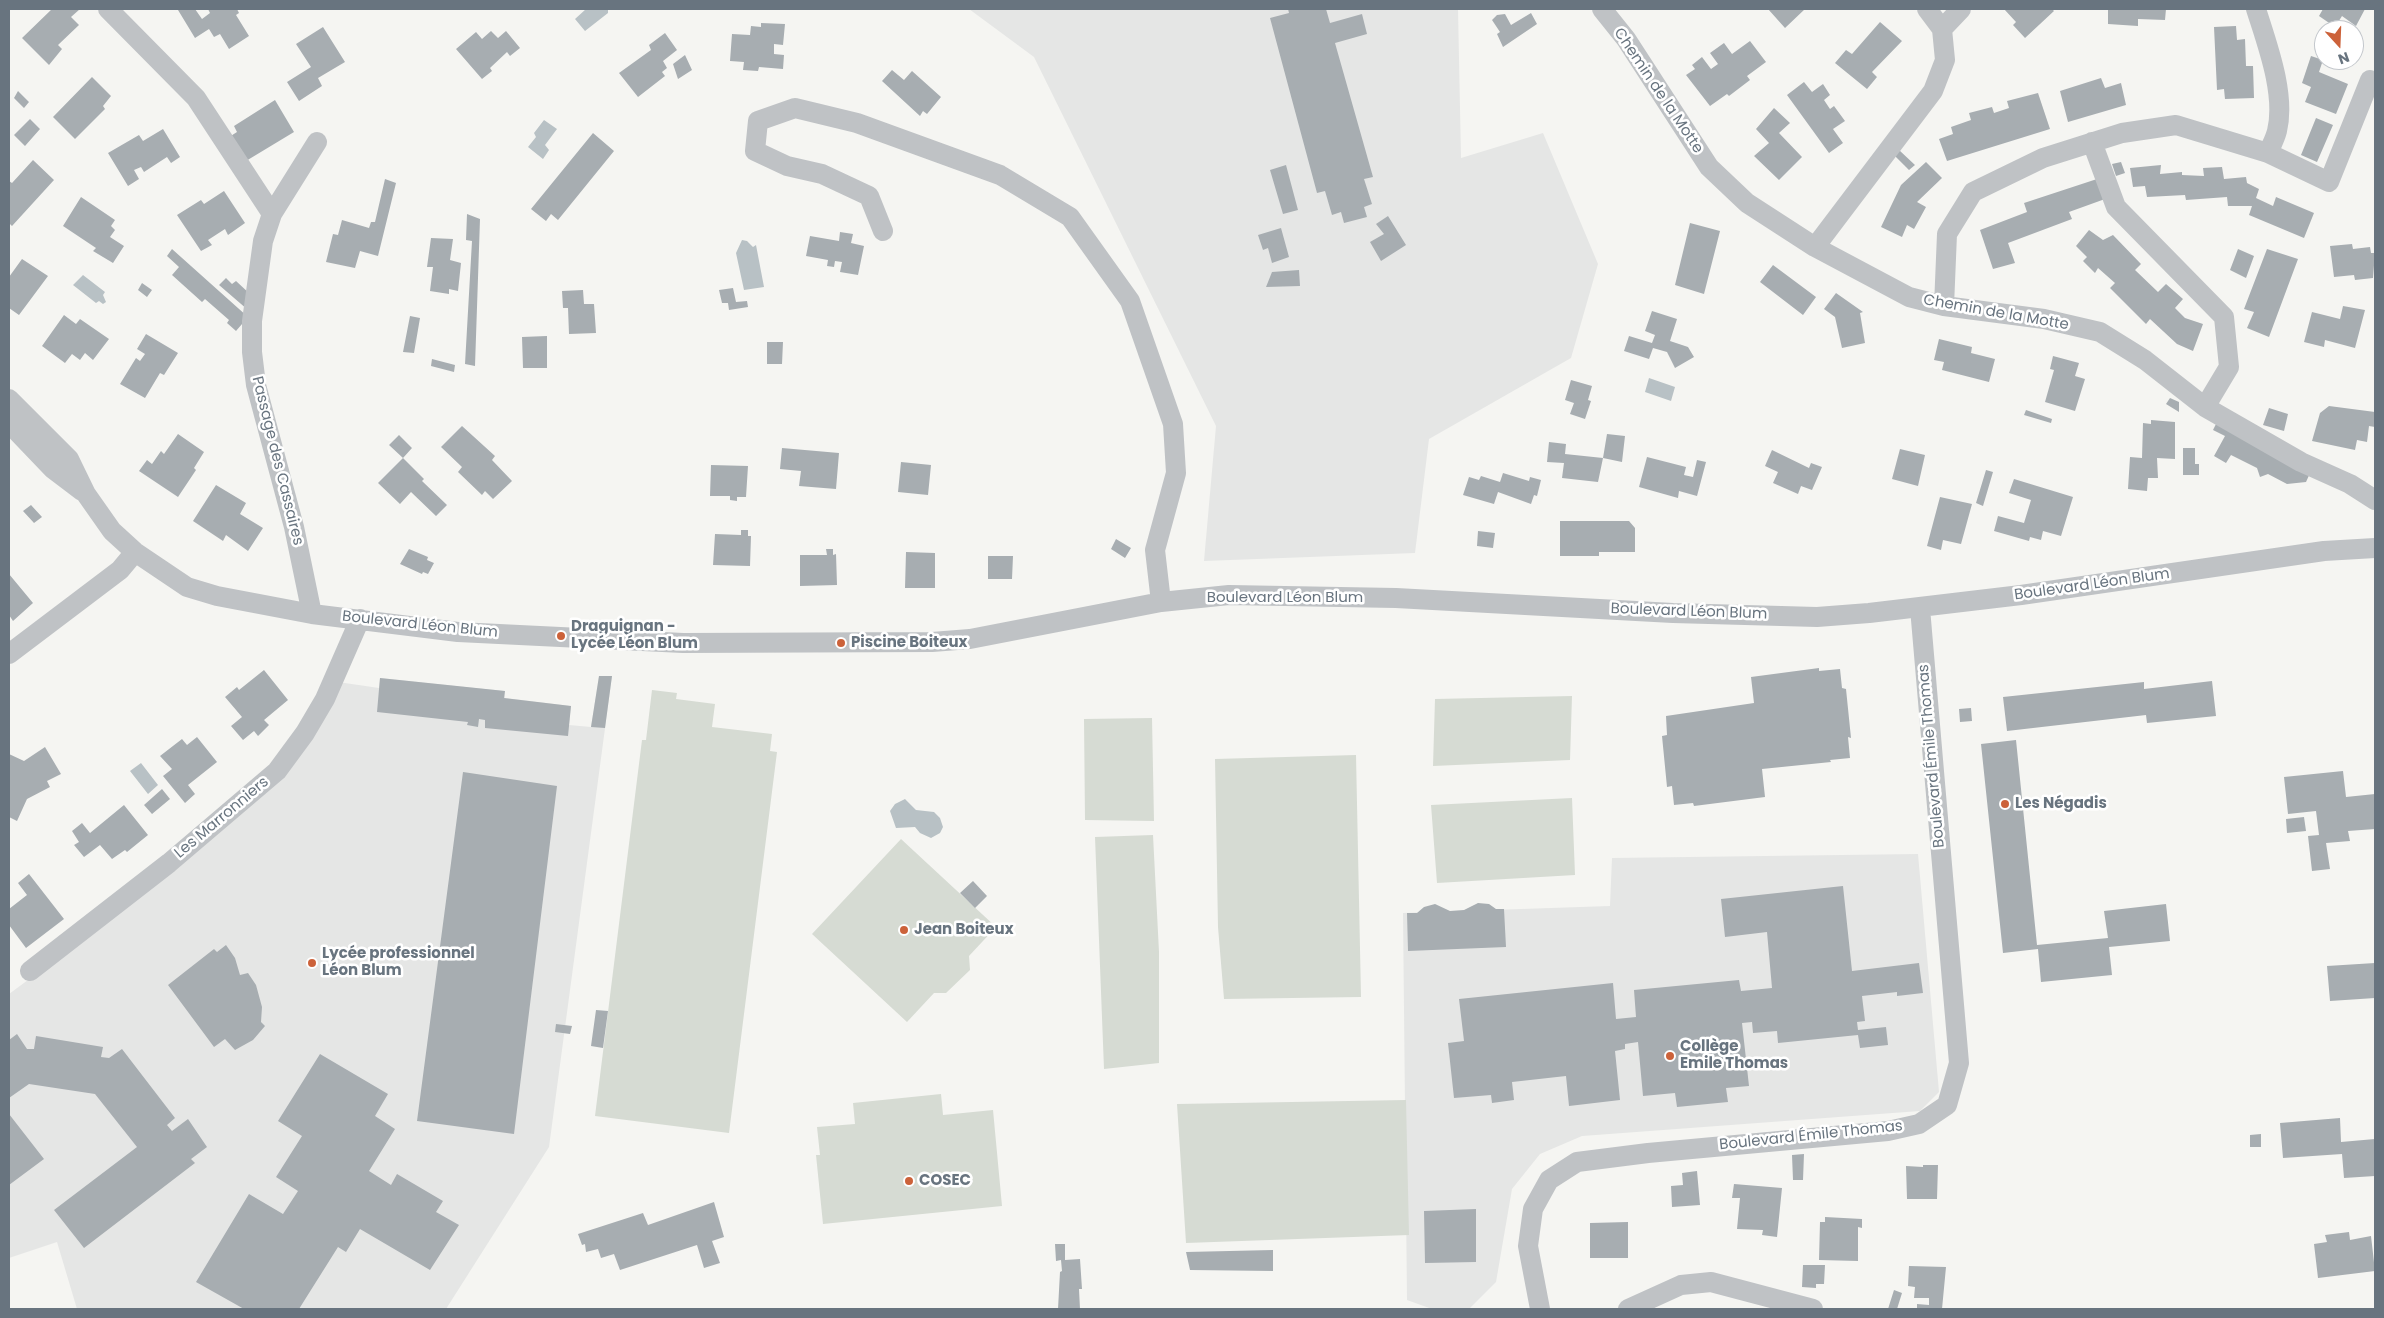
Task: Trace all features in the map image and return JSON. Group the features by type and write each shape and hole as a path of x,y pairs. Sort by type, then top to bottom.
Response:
{"street":[{"path":"108,9 196,98 272,214"},
{"name":"Chemin de la Motte","path":"1602,9 1626,39 1709,167 1747,203 1815,247 1909,297 1944,306 2044,319 2100,332 2145,360 2205,407 2301,462 2350,484 2375,500"},
{"path":"1815,247 1933,91 1945,60 1942,29 1927,9"},
{"path":"1942,29 1961,9"},
{"path":"2256,9 2270,49 2276,81 2277,131 2268,153"},
{"path":"1944,306 1947,234 1973,192 2044,158 2122,132 2176,125 2268,153 2329,182 2370,80"},
{"path":"882,231 869,196 822,174 787,166 754,151 758,121 795,108 857,123 1000,175 1070,216 1130,301 1173,424 1176,474 1155,550 1161,602"},
{"name":"Passage des Cassaires","path":"312,614 294,527 256,385 252,352 252,321 256,278 263,241 272,214 317,142"},
{"path":"2092,142 2116,206 2224,317 2229,367 2205,407"},
{"name":"Boulevard Léon Blum","path":"9,399 14,423 68,459 86,494 112,531 135,552 186,587 218,596 312,614 458,632 683,643 932,642 970,639 1161,602 1229,595 1314,596 1532,604 1673,613 1817,617 1920,608 2324,552 2375,548"},
{"path":"9,654 120,570 135,552"},
{"name":"Boulevard Émile Thomas","path":"1540,1309 1528,1246 1533,1209 1549,1180 1577,1162 1657,1152 1888,1131 1919,1124 1947,1105 1959,1063 1920,608"},
{"name":"Les Marronniers","path":"30,971 169,863 277,771 305,733 325,699 360,620"},
{"path":"1628,1309 1680,1285 1711,1282 1813,1309"}],"shaded area":[{"path":"586,9 608,9 608,13 585,31 575,19"},
{"path":"969,9 1458,9 1461,158 1543,133 1598,264 1571,358 1429,439 1415,553 1204,561 1216,426 1034,57"},
{"path":"544,120 557,129 545,145 549,150 543,159 528,147 536,137 534,133"},
{"path":"742,240 747,241 753,247 756,245 764,287 744,290 736,253"},
{"path":"83,275 105,292 103,295 106,302 103,304 99,301 96,303 73,285"},
{"path":"1649,378 1675,387 1671,401 1645,392"},
{"name":"Lycée professionnel Léon Blum","path":"599,676 612,676 549,1147 446,1309 77,1309 57,1242 9,1258 9,994 93,932 280,778 338,682 379,688 380,678 505,691 505,698 571,706 569,725 591,727"},
{"path":"652,690 677,693 676,699 715,704 712,727 772,734 770,751 777,752 729,1133 595,1116 642,740 646,740"},
{"path":"1572,696 1570,760 1433,766 1435,699"},
{"path":"1152,718 1154,821 1085,820 1084,719"},
{"path":"1356,755 1361,997 1224,999 1218,927 1215,759"},
{"path":"141,763 158,785 148,794 130,771"},
{"path":"1572,798 1575,875 1437,883 1431,805"},
{"path":"905,799 916,810 934,812 940,818 943,827 940,833 931,838 920,833 915,827 896,828 890,811 895,804"},
{"path":"1153,835 1159,952 1159,1063 1104,1069 1095,837"},
{"name":"Jean Boiteux","path":"901,839 996,927 969,956 970,970 946,993 934,993 907,1022 812,934"},
{"name":"Collège Emile Thomas","path":"1918,854 1939,1092 1920,1111 1582,1136 1540,1154 1512,1189 1496,1282 1469,1309 1432,1309 1407,1300 1403,913 1610,906 1612,858"},
{"name":"COSEC","path":"941,1094 943,1115 993,1110 1002,1206 823,1224 816,1155 820,1155 817,1127 855,1124 853,1103"},
{"path":"1406,1100 1409,1235 1186,1243 1177,1104"}],"building":[{"path":"52,9 80,9 71,17 79,25 58,45 62,49 49,65 22,38"},
{"path":"195,9 202,19 210,13 208,9 237,9 239,13 236,15 249,36 229,49 220,34 214,37 209,29 195,38 178,10"},
{"path":"1288,9 1326,9 1330,23 1362,14 1367,34 1335,43 1373,177 1364,179 1372,204 1364,207 1367,217 1344,223 1341,212 1332,215 1325,191 1317,193 1270,18 1289,13"},
{"path":"1768,9 1805,9 1785,28"},
{"path":"2004,9 2052,9 2054,11 2025,38 2013,25 2016,22"},
{"path":"2108,9 2166,9 2165,20 2138,19 2138,26 2108,24"},
{"path":"2323,9 2365,9 2359,20 2348,20 2342,16 2339,20 2325,20 2319,16"},
{"path":"1531,13 1537,24 1503,47 1497,34 1500,32 1492,20 1497,15 1505,14 1511,25"},
{"path":"1880,22 1902,41 1872,72 1877,77 1867,89 1835,63 1846,50 1852,54"},
{"path":"761,23 785,24 783,45 774,44 774,54 784,55 783,69 759,67 758,71 743,70 744,62 730,61 732,34 750,35 751,26 761,27"},
{"path":"2236,26 2237,40 2245,39 2246,66 2253,66 2254,98 2225,99 2224,89 2217,90 2214,27"},
{"path":"323,27 345,62 318,78 322,86 299,101 287,82 311,67 296,44"},
{"path":"491,31 498,38 506,31 520,48 510,56 507,52 490,68 492,71 482,79 456,49 476,32 482,39"},
{"path":"665,33 677,50 663,61 667,68 662,72 665,76 638,97 619,73 651,50 649,45"},
{"path":"1750,41 1766,62 1747,76 1750,80 1729,96 1727,94 1710,106 1686,75 1695,69 1692,65 1702,57 1711,69 1718,64 1710,53 1724,43 1732,54"},
{"path":"685,55 692,70 678,79 673,64"},
{"path":"2311,56 2314,57 2314,70 2320,70 2319,72 2348,84 2336,114 2305,102 2311,87 2302,83"},
{"path":"892,70 904,80 912,71 941,97 927,114 923,111 920,116 882,81"},
{"path":"92,77 111,96 103,106 105,109 75,139 53,117"},
{"path":"2101,78 2105,88 2121,83 2126,105 2068,122 2060,91"},
{"path":"1804,82 1812,92 1823,84 1830,95 1824,100 1830,109 1834,106 1845,121 1833,129 1843,143 1829,153 1787,95"},
{"path":"18,91 29,102 24,108 14,98"},
{"path":"2038,93 2050,129 1947,161 1939,139 1953,134 1951,127 1971,120 1969,113 1992,107 1994,113 2009,108 2007,101"},
{"path":"275,100 294,132 241,164 226,139 237,132 234,126"},
{"path":"1774,108 1790,123 1779,133 1802,157 1779,180 1754,156 1769,143 1756,129"},
{"path":"2316,118 2333,125 2317,162 2301,155"},
{"path":"30,119 40,129 25,146 14,135"},
{"path":"163,129 180,157 171,163 167,157 144,172 141,167 134,170 139,179 128,186 108,153 139,135 143,141"},
{"path":"593,133 614,151 558,220 551,214 546,221 531,209"},
{"path":"1899,150 1915,165 1909,170 1895,156"},
{"path":"33,160 54,180 12,226 9,223 9,181 12,183"},
{"path":"1926,162 1942,178 1917,202 1926,207 1914,229 1907,225 1902,237 1881,227 1901,185"},
{"path":"2121,162 2125,173 2116,176 2112,164"},
{"path":"1286,165 1298,210 1283,214 1270,170"},
{"path":"2161,165 2160,174 2182,172 2182,175 2204,176 2203,168 2222,167 2224,179 2246,177 2247,183 2259,189 2256,198 2273,206 2276,197 2314,213 2304,238 2249,215 2252,206 2228,206 2227,197 2186,200 2185,195 2147,197 2145,186 2133,187 2130,168"},
{"path":"385,179 396,183 378,256 360,251 355,268 326,262 333,234 338,235 342,220 369,228 371,222 375,222"},
{"path":"2097,179 2105,199 2069,212 2072,219 2008,243 2015,263 1993,269 1980,230 2027,212 2024,203"},
{"path":"224,191 245,223 228,235 225,229 208,240 212,245 201,251 177,215 201,200 204,204"},
{"path":"81,197 115,220 111,226 115,230 110,237 124,246 113,263 93,251 96,248 63,226"},
{"path":"467,214 480,219 475,366 465,364 472,241 466,240"},
{"path":"1388,216 1406,245 1381,261 1370,242 1384,234 1376,224"},
{"path":"1690,223 1720,231 1704,294 1675,285"},
{"path":"1281,228 1289,257 1272,263 1268,248 1263,250 1258,235"},
{"path":"2089,230 2103,240 2113,235 2141,264 2135,270 2158,292 2166,284 2183,299 2175,308 2185,318 2203,324 2193,351 2177,344 2150,319 2146,324 2110,288 2115,283 2098,268 2095,273 2083,261 2087,257 2076,246"},
{"path":"840,232 853,234 851,243 864,246 858,275 840,272 842,262 835,261 834,267 827,266 828,260 806,256 810,236 839,241"},
{"path":"431,238 453,239 450,260 461,263 458,291 449,289 449,294 430,291 433,267 427,267"},
{"path":"2352,244 2353,249 2370,247 2371,253 2375,253 2373,278 2355,280 2354,275 2334,277 2330,246"},
{"path":"172,249 248,317 236,331 227,323 229,320 205,299 202,302 172,275 179,267 167,256"},
{"path":"2238,249 2254,256 2246,278 2230,270"},
{"path":"2267,249 2298,259 2269,337 2247,328 2254,312 2244,309"},
{"path":"22,259 48,276 19,315 9,308 9,277"},
{"path":"1773,265 1816,297 1803,315 1760,282"},
{"path":"1299,270 1300,286 1266,287 1272,272"},
{"path":"226,278 232,284 236,281 250,294 248,310 219,285"},
{"path":"142,283 152,290 147,297 138,290"},
{"path":"733,288 736,302 747,301 748,307 729,310 728,303 722,303 719,290"},
{"path":"583,290 584,304 594,304 596,333 569,334 568,308 563,308 562,291"},
{"path":"1836,293 1863,312 1860,313 1865,343 1842,348 1835,317 1824,309"},
{"path":"2343,306 2365,310 2355,348 2325,340 2324,347 2304,342 2312,312 2340,319"},
{"path":"1652,311 1677,319 1670,341 1688,347 1694,357 1675,368 1667,352 1653,348 1649,359 1624,351 1629,336 1652,343 1655,335 1645,331"},
{"path":"64,315 76,324 80,319 109,339 93,360 85,353 80,360 72,354 65,363 42,346"},
{"path":"410,316 420,318 414,353 403,352"},
{"path":"146,334 178,353 164,375 160,373 145,398 120,384 136,358 140,361 145,354 137,349"},
{"path":"547,336 547,368 523,368 522,337"},
{"path":"1939,339 1972,347 1971,353 1995,359 1989,382 1942,370 1944,362 1934,360"},
{"path":"767,342 783,342 782,364 767,364"},
{"path":"2053,356 2079,363 2075,376 2085,379 2075,411 2045,402 2054,370 2050,369"},
{"path":"432,359 455,365 454,372 431,366"},
{"path":"1571,380 1592,386 1588,400 1591,401 1585,419 1570,414 1574,403 1565,400"},
{"path":"2170,398 2179,402 2179,412 2166,404"},
{"path":"2329,406 2375,412 2375,427 2369,426 2367,442 2357,440 2355,450 2312,441 2320,413"},
{"path":"2269,408 2288,414 2284,431 2263,425"},
{"path":"2026,410 2052,419 2051,423 2024,415"},
{"path":"2151,420 2175,422 2175,459 2157,458 2158,478 2148,478 2147,491 2128,489 2130,457 2142,458 2143,423 2151,424"},
{"path":"2217,422 2311,471 2306,482 2287,484 2268,474 2260,477 2257,468 2231,455 2226,463 2214,456 2225,436 2213,430"},
{"path":"462,426 495,456 492,460 512,481 493,499 485,491 482,495 458,472 462,467 441,447"},
{"path":"178,434 204,452 194,468 196,470 178,497 139,471 147,460 152,464 161,451 164,454"},
{"path":"1607,434 1625,436 1622,462 1603,458"},
{"path":"399,435 412,448 403,458 389,445"},
{"path":"1549,442 1566,444 1565,454 1603,458 1598,482 1562,478 1564,463 1547,462"},
{"path":"782,448 839,453 836,489 799,486 801,471 780,469"},
{"path":"2183,448 2195,448 2195,464 2199,464 2199,475 2183,475"},
{"path":"1900,449 1925,455 1918,486 1892,479"},
{"path":"1772,450 1809,468 1811,463 1822,467 1812,490 1801,486 1798,494 1773,483 1778,472 1765,466"},
{"path":"1647,457 1686,467 1684,475 1693,477 1697,460 1706,462 1697,496 1679,491 1678,498 1639,487"},
{"path":"403,458 424,479 422,481 447,505 436,516 411,492 400,504 378,483"},
{"path":"901,462 931,465 928,495 898,492"},
{"path":"711,465 748,466 746,497 737,497 737,501 730,500 730,496 710,496"},
{"path":"1986,470 1993,472 1983,506 1976,503"},
{"path":"1503,473 1529,481 1530,477 1541,480 1537,496 1534,495 1531,504 1498,492 1494,504 1463,495 1469,477 1479,480 1481,476 1500,482"},
{"path":"2014,479 2073,497 2061,536 2043,531 2041,540 2030,537 2029,541 1994,531 1998,516 2024,523 2031,500 2009,493"},
{"path":"216,485 246,503 240,514 263,528 248,551 226,535 223,541 193,521"},
{"path":"1940,497 1972,504 1961,544 1943,540 1941,550 1927,546"},
{"path":"31,505 42,517 34,523 23,511"},
{"path":"1560,521 1629,521 1635,528 1635,552 1599,552 1599,556 1560,556"},
{"path":"741,530 748,530 748,536 751,536 750,566 713,565 715,534 741,535"},
{"path":"1478,531 1495,533 1493,548 1477,546"},
{"path":"1116,539 1131,548 1125,558 1111,549"},
{"path":"409,549 428,557 427,560 434,563 428,574 423,572 422,574 400,564"},
{"path":"826,549 833,549 833,555 836,554 837,585 800,586 800,555 827,555"},
{"path":"906,552 935,553 935,588 905,588"},
{"path":"988,556 1013,556 1012,579 988,579"},
{"path":"9,574 33,603 13,621 9,615"},
{"path":"1819,668 1819,671 1840,669 1842,688 1846,689 1851,738 1848,737 1850,758 1830,760 1831,762 1762,769 1765,797 1694,806 1693,803 1674,805 1672,786 1667,787 1662,736 1667,735 1666,716 1754,703 1751,677"},
{"path":"264,670 288,700 264,720 269,725 258,736 254,731 243,740 231,726 242,717 225,697 237,687 239,690"},
{"path":"599,676 612,676 605,728 591,727"},
{"path":"380,678 505,691 504,698 571,706 568,736 485,728 485,720 479,719 478,727 467,725 468,722 377,712"},
{"path":"2212,681 2216,716 2147,723 2146,715 2007,731 2003,697 2144,682 2144,689"},
{"path":"1971,708 1972,721 1960,722 1959,709"},
{"path":"197,737 217,762 188,785 195,794 185,803 163,776 172,769 160,756 182,739 187,745"},
{"name":"Les Négadis","path":"2016,740 2037,945 2108,938 2104,911 2166,904 2170,941 2109,947 2112,975 2041,982 2038,949 2003,953 1981,744"},
{"path":"45,747 61,774 47,781 50,787 27,799 17,821 9,817 9,754 24,761"},
{"path":"2343,771 2346,797 2375,794 2375,829 2348,831 2350,841 2326,843 2330,869 2312,871 2308,836 2319,835 2316,811 2288,814 2284,777"},
{"path":"463,772 557,786 514,1134 417,1121"},
{"path":"162,789 170,799 152,814 144,805"},
{"path":"124,805 148,835 127,852 125,850 112,859 100,845 84,857 74,845 79,842 72,831 82,823 90,833"},
{"path":"2304,817 2306,831 2287,833 2286,819"},
{"path":"29,874 64,919 26,948 9,925 9,909 27,895 18,883"},
{"path":"973,881 987,896 975,908 960,893"},
{"path":"1843,886 1852,971 1919,963 1923,993 1897,996 1897,992 1862,996 1865,1021 1857,1022 1858,1030 1886,1027 1888,1045 1860,1048 1858,1035 1778,1043 1777,1031 1753,1033 1752,1022 1742,1023 1749,1086 1726,1088 1728,1102 1677,1107 1675,1093 1643,1096 1638,1042 1625,1044 1625,1049 1615,1051 1620,1100 1569,1106 1566,1076 1512,1082 1514,1100 1492,1103 1491,1095 1454,1098 1448,1043 1464,1041 1459,999 1613,983 1616,1019 1636,1017 1634,990 1739,980 1741,991 1772,988 1767,932 1725,937 1721,899"},
{"path":"1478,903 1489,904 1496,909 1504,909 1506,947 1408,951 1407,913 1417,913 1424,907 1435,904 1450,911 1464,910"},
{"path":"226,945 235,958 240,975 248,973 256,985 262,1007 261,1022 265,1026 253,1040 235,1050 225,1039 214,1047 168,985 214,949 217,952"},
{"path":"2375,963 2375,998 2330,1001 2327,966"},
{"path":"596,1010 608,1011 603,1048 591,1046"},
{"path":"556,1024 572,1026 570,1034 555,1032"},
{"path":"17,1034 27,1049 34,1049 36,1036 103,1047 101,1057 109,1058 122,1049 175,1118 167,1125 172,1131 188,1119 207,1147 191,1159 195,1163 84,1248 54,1210 137,1147 95,1094 29,1084 9,1098 9,1040"},
{"path":"320,1054 388,1094 375,1116 395,1129 369,1171 391,1185 397,1174 443,1201 436,1212 459,1225 430,1270 360,1229 346,1252 338,1247 299,1309 244,1309 196,1282 249,1194 283,1214 298,1191 276,1177 302,1136 278,1121"},
{"path":"9,1114 44,1159 9,1185"},
{"path":"2340,1118 2341,1142 2375,1139 2375,1176 2344,1178 2342,1154 2283,1158 2280,1123"},
{"path":"2261,1134 2261,1147 2250,1147 2250,1135"},
{"path":"1804,1154 1803,1180 1793,1180 1792,1155"},
{"path":"1923,1165 1938,1165 1937,1199 1907,1199 1906,1166 1923,1167"},
{"path":"1697,1171 1700,1205 1672,1207 1671,1186 1683,1185 1682,1173"},
{"path":"1734,1184 1782,1188 1777,1237 1762,1235 1763,1230 1737,1229 1740,1198 1732,1198"},
{"path":"714,1202 724,1237 712,1241 720,1263 704,1268 697,1245 620,1270 614,1254 601,1258 598,1249 586,1252 585,1244 582,1245 578,1234 643,1213 648,1225"},
{"path":"1476,1209 1476,1262 1425,1263 1424,1211"},
{"path":"1825,1217 1862,1219 1862,1228 1858,1227 1858,1261 1819,1260 1820,1222 1825,1222"},
{"path":"1628,1222 1628,1258 1590,1258 1590,1223"},
{"path":"2349,1232 2350,1240 2371,1236 2375,1271 2318,1278 2314,1244 2327,1242 2325,1235"},
{"path":"1055,1244 1065,1244 1065,1260 1080,1259 1082,1289 1079,1289 1080,1309 1058,1309 1060,1272 1062,1271 1061,1260 1056,1261"},
{"path":"1273,1250 1273,1271 1190,1270 1186,1252"},
{"path":"1803,1265 1825,1265 1824,1284 1816,1284 1816,1288 1802,1287"},
{"path":"1909,1266 1946,1267 1942,1309 1917,1309 1917,1304 1929,1305 1929,1298 1914,1298 1915,1287 1908,1286"},
{"path":"1894,1290 1902,1293 1897,1309 1888,1309"}],"place":[{"name":"Draguignan - Lycée Léon Blum","path":"561,636"},
{"name":"Piscine Boiteux","path":"841,643"},
{"name":"Les Négadis","path":"2005,804"},
{"name":"Jean Boiteux","path":"904,930"},
{"name":"Lycée professionnel Léon Blum","path":"312,963"},
{"name":"Collège Emile Thomas","path":"1670,1056"},
{"name":"COSEC","path":"909,1181"}]}
